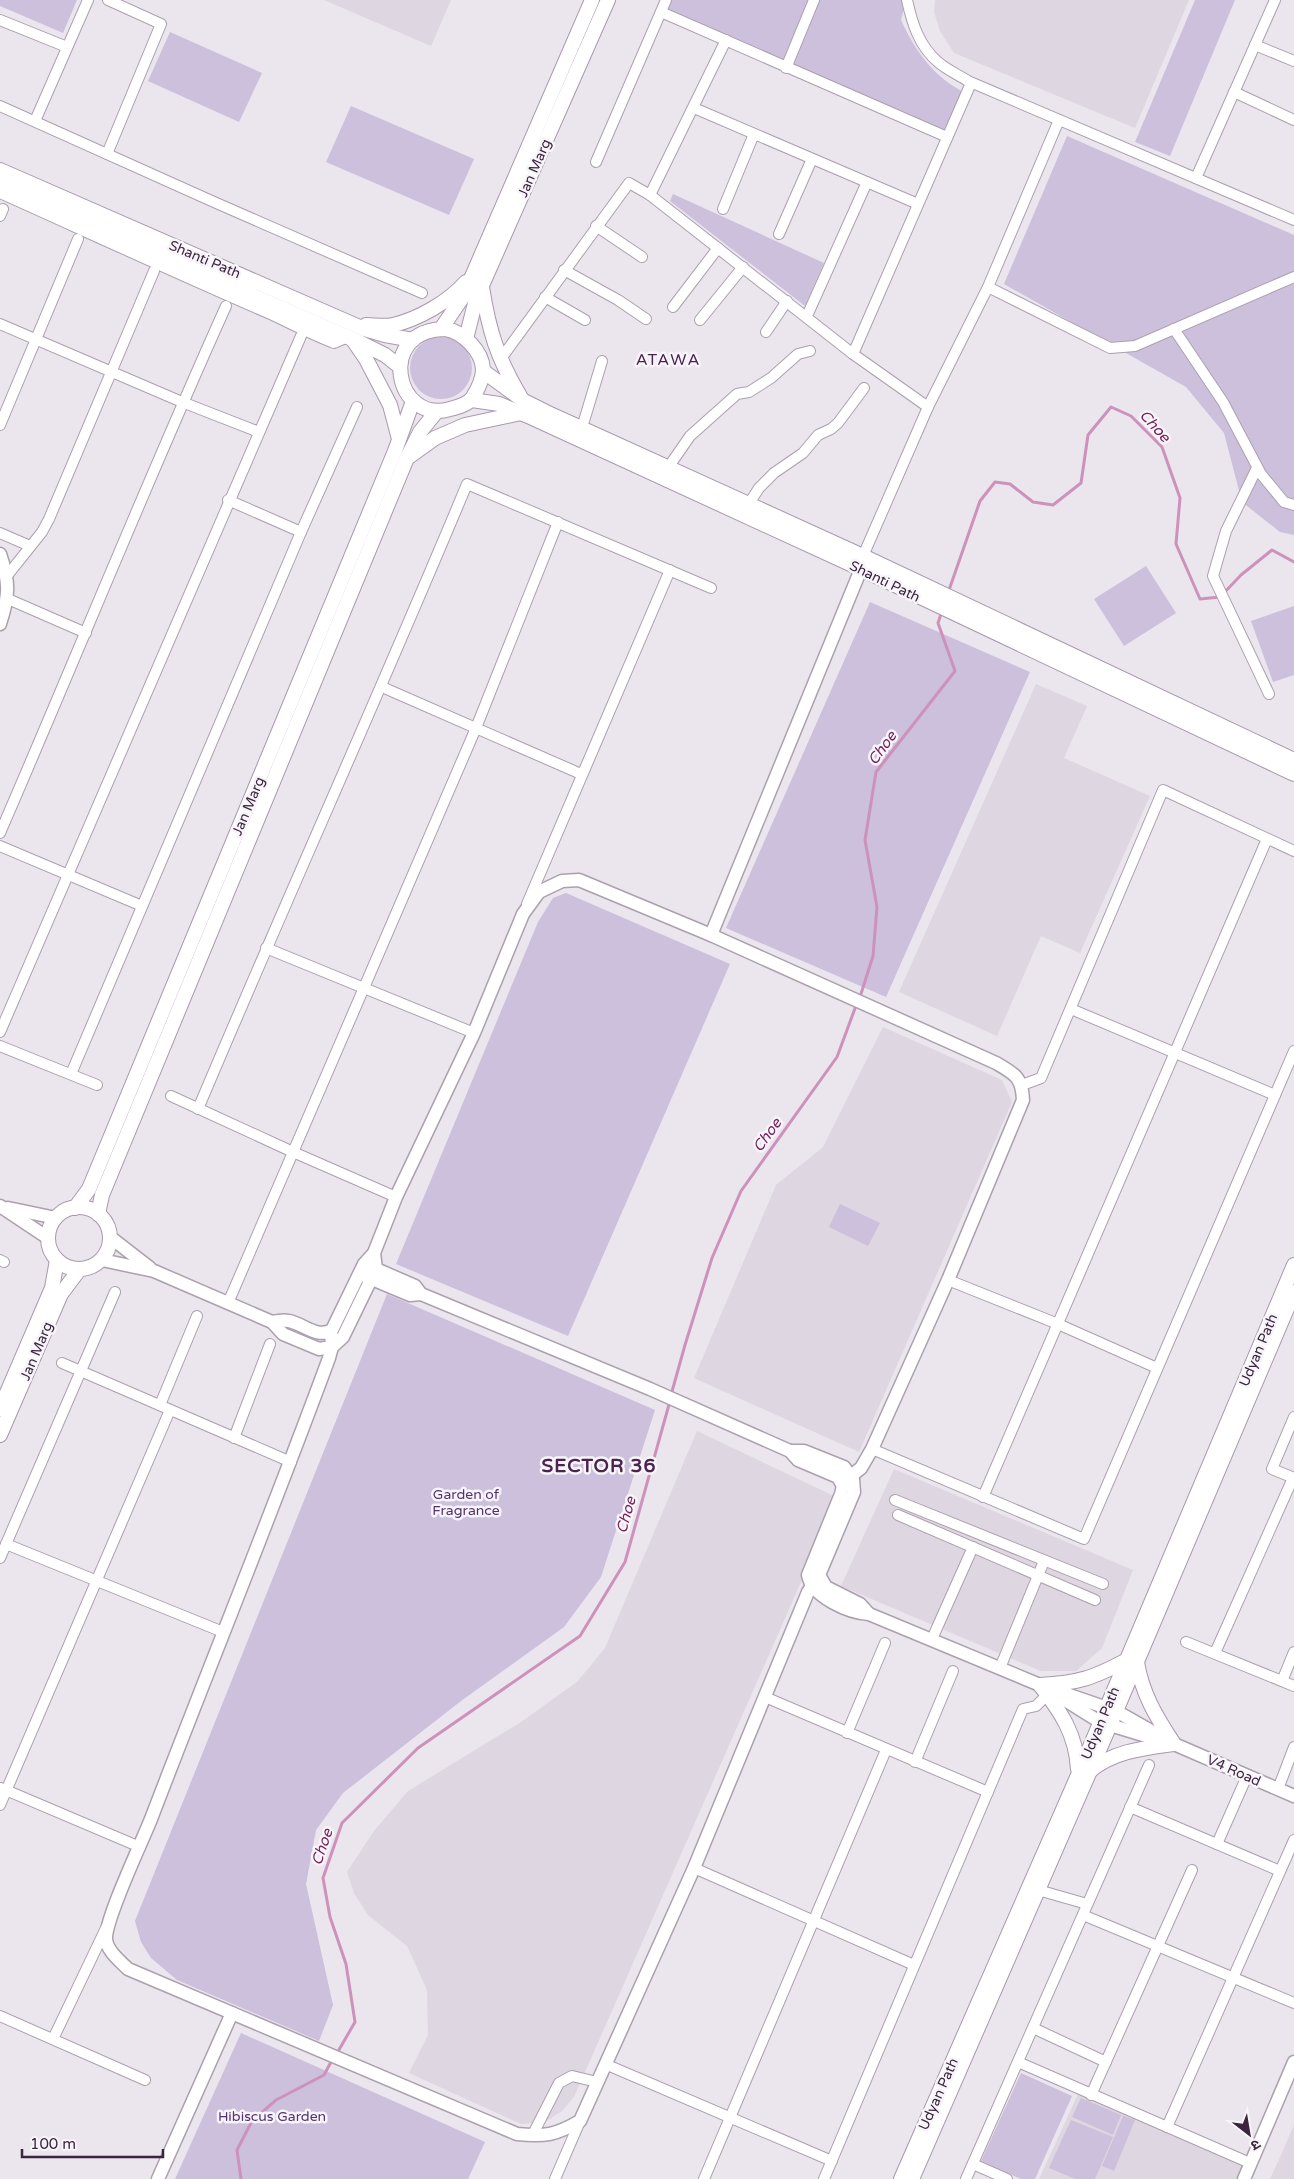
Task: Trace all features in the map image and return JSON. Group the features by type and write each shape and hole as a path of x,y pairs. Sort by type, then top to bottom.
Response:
{"main road":[{"name":"Jan Marg","path":"441,329 464,295 592,0"},
{"name":"Jan Marg","path":"466,339 470,318 482,287 608,0"},
{"name":"Shanti Path","path":"0,170 357,325 385,335 413,340"},
{"name":"Shanti Path","path":"0,184 350,338 385,355 399,366"},
{"path":"357,325 392,325 425,313 458,290 473,275"},
{"path":"407,458 435,438 465,425 522,407 500,360 488,324 482,287"},
{"path":"441,329 451,330 466,339 479,355 483,371 472,400 458,407 437,411 424,408 413,401 402,382 399,366 404,350 413,340 426,332 441,329"},
{"path":"350,338 366,359 390,405 399,439"},
{"name":"Shanti Path","path":"483,371 522,407"},
{"name":"Shanti Path","path":"472,400 522,407 862,563 924,584 984,621 1294,774"},
{"name":"Jan Marg","path":"75,1208 89,1189 399,439 413,401"},
{"name":"Jan Marg","path":"98,1214 105,1185 407,458 420,432 437,411"},
{"name":"Shanti Path","path":"862,563 917,597 984,621 1294,760"},
{"path":"75,1208 90,1209 98,1214 108,1226 110,1237 108,1249 102,1260 92,1267 79,1270 68,1268 56,1260 48,1246 50,1227 56,1218 66,1210 75,1208"},
{"name":"Jan Marg","path":"0,1409 52,1288 56,1260"},
{"name":"Udyan Path","path":"1132,1661 1294,1265"},
{"name":"Jan Marg","path":"0,1435 61,1294 79,1270"},
{"name":"Udyan Path","path":"901,2179 1084,1772 1294,1292"},
{"path":"1132,1661 1151,1706 1174,1744 1142,1748 1107,1760 1084,1772 1069,1728 1058,1708 1044,1690 1094,1677 1132,1661"},
{"name":"Udyan Path","path":"912,2179 1038,1890 1084,1772"}],"street":[{"path":"35,121 88,0"},
{"path":"107,154 161,24 108,0"},
{"path":"596,162 666,0"},
{"path":"786,68 814,0"},
{"path":"907,0 913,24 922,44 938,62 971,83 1294,220"},
{"path":"1196,178 1275,0"},
{"path":"661,12 947,137"},
{"path":"0,20 67,47"},
{"path":"650,195 726,40"},
{"path":"1255,45 1294,61"},
{"path":"853,354 971,83"},
{"path":"1234,92 1294,120"},
{"path":"0,106 422,293"},
{"path":"694,108 918,204"},
{"path":"711,935 862,563 928,407 988,287 1059,120"},
{"path":"723,210 754,134"},
{"path":"779,234 812,159"},
{"path":"807,316 867,182"},
{"path":"500,360 628,183 650,195 807,316 853,354 928,407"},
{"path":"0,193 269,314 304,332 334,343 350,338"},
{"path":"596,226 642,257"},
{"path":"0,425 78,239"},
{"path":"673,307 718,248"},
{"path":"700,320 743,267"},
{"path":"564,270 618,300 646,319"},
{"path":"6,577 42,532 49,519 110,371 154,271"},
{"path":"988,287 1110,348 1135,346 1294,278"},
{"path":"545,297 585,320"},
{"path":"766,332 787,301"},
{"path":"0,834 182,402 226,306"},
{"path":"0,324 182,402 259,432"},
{"path":"1174,329 1223,402 1257,468 1284,502 1294,505"},
{"path":"0,1032 300,336"},
{"path":"672,462 690,436 737,394 749,392 771,378 798,354 810,351"},
{"path":"584,422 602,361"},
{"path":"752,499 759,488 774,473 802,453 818,435 831,429 838,423 864,388"},
{"path":"71,1074 301,532 357,408"},
{"path":"1257,468 1226,531 1213,576 1269,694"},
{"path":"198,1109 266,948 382,687 468,484 711,588"},
{"path":"228,500 301,532"},
{"path":"228,1304 476,728 558,522"},
{"path":"0,533 30,546"},
{"path":"0,554 6,577 8,599 0,624"},
{"path":"102,1260 154,1271 272,1322 283,1334 319,1349 332,1347 343,1337 396,1197 474,1033 581,774 670,570"},
{"path":"8,599 86,633"},
{"path":"382,687 581,774"},
{"path":"1022,1084 1041,1078 1163,790 1294,851"},
{"path":"983,1496 1267,839"},
{"path":"0,846 142,906"},
{"path":"522,914 539,892 562,881 579,880 711,935 996,1063 1014,1074 1022,1084 1023,1100 948,1280 872,1449 861,1468 847,1480 808,1575 817,1583 860,1604 869,1614 1000,1668 1105,1724 1174,1744"},
{"path":"266,948 474,1033"},
{"path":"1071,1009 1275,1095"},
{"path":"0,1046 97,1085"},
{"path":"872,1449 1084,1539 1294,1051"},
{"path":"171,1096 396,1197"},
{"path":"1,1206 56,1218"},
{"path":"1,1206 48,1238"},
{"path":"110,1237 154,1271"},
{"path":"368,1271 410,1295 421,1294 650,1389 790,1451 804,1451 844,1467 847,1480"},
{"path":"53,2039 110,1918 140,1847 291,1462 332,1347 331,1331 368,1271"},
{"path":"948,1280 1058,1324 1157,1368"},
{"path":"0,1558 115,1292"},
{"path":"160,1405 197,1316"},
{"path":"272,1322 289,1321 318,1333 331,1331"},
{"path":"234,1438 270,1344"},
{"path":"62,1363 291,1462"},
{"path":"0,1805 3,1789 97,1581 170,1410"},
{"path":"1215,1653 1293,1478 1272,1468 1294,1417"},
{"path":"895,1500 1103,1584"},
{"path":"898,1515 1095,1600"},
{"path":"6,1544 223,1632"},
{"path":"932,1639 973,1547"},
{"path":"1000,1668 1044,1561"},
{"path":"554,2179 694,1868 765,1697 817,1583"},
{"path":"1186,1642 1294,1686"},
{"path":"847,1733 885,1643"},
{"path":"1282,1681 1294,1652"},
{"path":"915,1762 953,1671"},
{"path":"1044,1690 1111,1709 1174,1744"},
{"path":"824,2179 1023,1709 1036,1706 1044,1690"},
{"path":"765,1697 988,1792"},
{"name":"V4 Road","path":"1174,1744 1294,1796"},
{"path":"1278,1789 1294,1746"},
{"path":"704,2179 886,1750"},
{"path":"966,2179 1149,1765"},
{"path":"1217,1844 1247,1776"},
{"path":"3,1789 140,1847"},
{"path":"1130,1807 1280,1871"},
{"path":"1167,2127 1294,1840"},
{"path":"694,1868 914,1965"},
{"path":"1091,2095 1192,1870"},
{"path":"1038,1890 1087,1904"},
{"path":"1082,1915 1294,2003"},
{"path":"110,1918 106,1940 113,1954 128,1969 232,2014 517,2134 540,2137 560,2133 580,2121"},
{"path":"158,2179 232,2014"},
{"path":"0,2016 145,2080"},
{"path":"1033,2028 1106,2062"},
{"path":"1018,2062 1250,2163"},
{"path":"1244,2179 1294,2062"},
{"path":"605,2064 832,2161"},
{"path":"532,2136 559,2083 572,2076 597,2082"},
{"path":"973,2164 1007,2179"}],"shaded area":[{"path":"324,0 451,0 431,46"},
{"path":"935,0 1189,0 1135,128 954,53 940,31 934,12"},
{"path":"1036,684 1087,706 1064,758 1150,796 1080,953 1041,936 997,1036 899,992"},
{"path":"883,1027 1002,1080 1012,1102 859,1452 694,1378 776,1185 823,1147"},
{"path":"697,1431 838,1498 574,2097 562,2111 545,2122 521,2124 409,2073 428,2035 427,1990 407,1946 368,1915 354,1893 347,1872 374,1831 408,1791 521,1722 577,1682 605,1648"},
{"path":"894,1469 1133,1570 1102,1648 1076,1671 1041,1671 841,1586"},
{"path":"1078,2094 1243,2165 1237,2179 1039,2179"},
{"path":"1294,2125 1294,2179 1270,2179 1281,2155"}],"green space":[{"path":"0,0 77,0 63,33 0,6"},
{"path":"666,0 906,0 901,20 913,43 936,72 966,93 947,137 661,12"},
{"path":"1195,0 1235,0 1170,156 1135,142"},
{"path":"170,32 262,73 239,122 148,81"},
{"path":"351,106 474,159 449,215 326,162"},
{"path":"1067,136 1294,235 1294,535 1280,532 1242,502 1224,433 1186,387 1004,284"},
{"path":"673,194 824,263 805,306 670,201"},
{"path":"441,337 453,339 463,346 470,356 472,368 470,380 463,390 453,397 441,399 429,397 419,390 412,380 410,368 412,356 419,346 429,339"},
{"path":"1146,566 1176,613 1124,646 1094,599"},
{"path":"870,602 1030,672 886,997 726,928"},
{"path":"1294,606 1294,675 1273,682 1251,621"},
{"path":"566,893 730,964 568,1336 396,1264 538,922 553,898"},
{"path":"840,1204 880,1223 868,1246 829,1227"},
{"name":"Garden of Fragrance","path":"387,1294 655,1410 601,1577 564,1627 461,1701 343,1793 316,1830 306,1884 333,2005 319,2041 177,1980 151,1958 141,1942 135,1921"},
{"name":"Hibiscus Garden","path":"241,2033 485,2142 468,2179 175,2179"},
{"path":"1021,2073 1072,2096 1035,2179 1021,2179 981,2161"},
{"path":"1081,2098 1121,2115 1113,2135 1072,2117"},
{"path":"1123,2116 1135,2120 1114,2171 1102,2166"},
{"path":"1071,2120 1113,2137 1095,2179 1075,2179 1049,2168"}],"waterway":[{"name":"Choe","path":"948,593 980,501 995,482 1010,484 1033,502 1053,505 1081,483 1088,435 1111,407 1131,416 1162,447 1180,498 1176,544 1200,599 1220,597 1241,575 1272,550 1294,562"},
{"name":"Choe","path":"860,997 873,956 877,907 865,840 876,772 955,671 938,623 942,611"},
{"name":"Choe","path":"671,1395 712,1258 741,1191 837,1057 857,1003"},
{"name":"Choe","path":"336,2055 355,2022 346,1964 330,1917 323,1878 342,1823 418,1748 580,1636 625,1562 670,1401"},
{"name":"Choe","path":"241,2179 237,2150 252,2121 276,2100 324,2075 332,2060"}],"district":[{"name":"ATAWA","path":"668,359"},
{"name":"SECTOR 36","path":"599,1465"}]}
